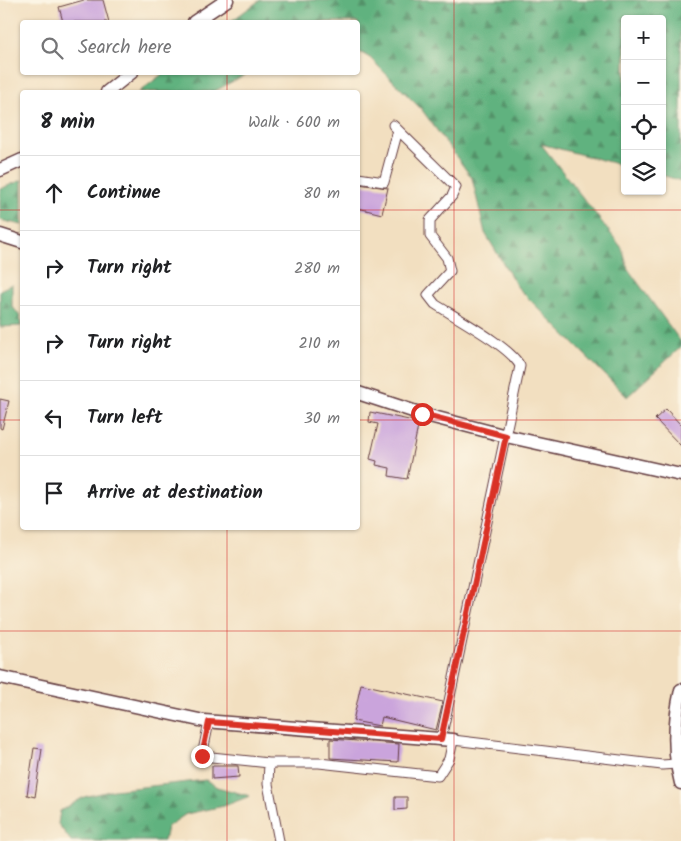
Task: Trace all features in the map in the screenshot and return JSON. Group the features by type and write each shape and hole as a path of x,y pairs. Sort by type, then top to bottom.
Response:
{"street":[{"path":"197,20 227,0"},
{"path":"110,90 128,75"},
{"path":"209,722 202,756 269,763 318,763 438,776 448,759 447,739 520,366 517,360 506,350 435,304 428,295 450,271 447,258 430,236 430,220 452,196 456,187 395,127 384,182 360,178"},
{"path":"0,170 20,161"},
{"path":"0,235 20,241"},
{"path":"360,394 422,414 506,436 681,475"},
{"path":"0,677 209,722 447,739 662,765 676,764"},
{"path":"681,690 675,735 676,764 681,783"},
{"path":"269,763 268,784 279,841"}],"green space":[{"path":"260,0 681,0 681,181 666,176 666,15 621,15 621,165 541,144 622,248 628,269 681,342 681,347 627,397 518,288 485,233 472,178 422,110 370,58 360,52 360,20 233,20"},
{"path":"161,75 244,75 217,90 142,90"},
{"path":"20,181 20,225 0,220 0,189"},
{"path":"12,284 12,306 20,316 20,326 0,327 0,290"},
{"path":"206,780 217,787 250,796 224,806 186,814 167,827 164,841 71,841 58,824 60,811 84,797 114,790"}],"building":[{"path":"84,0 103,0 108,20 62,20 59,7"},
{"path":"360,184 388,188 382,214 360,208"},
{"path":"0,399 9,401 2,429 0,428"},
{"path":"666,409 681,425 681,446 655,419"},
{"path":"370,412 419,422 407,479 389,476 390,468 376,465 377,461 370,459 378,424 369,422"},
{"path":"361,684 443,702 436,730 382,717 380,726 353,721"},
{"path":"330,739 399,744 398,762 330,758"},
{"path":"34,748 42,749 35,797 27,795"},
{"path":"212,766 238,766 239,777 212,779"},
{"path":"395,797 407,797 407,809 395,810"}],"route":[{"path":"202,756 209,722 441,739 506,436 422,414"}]}
